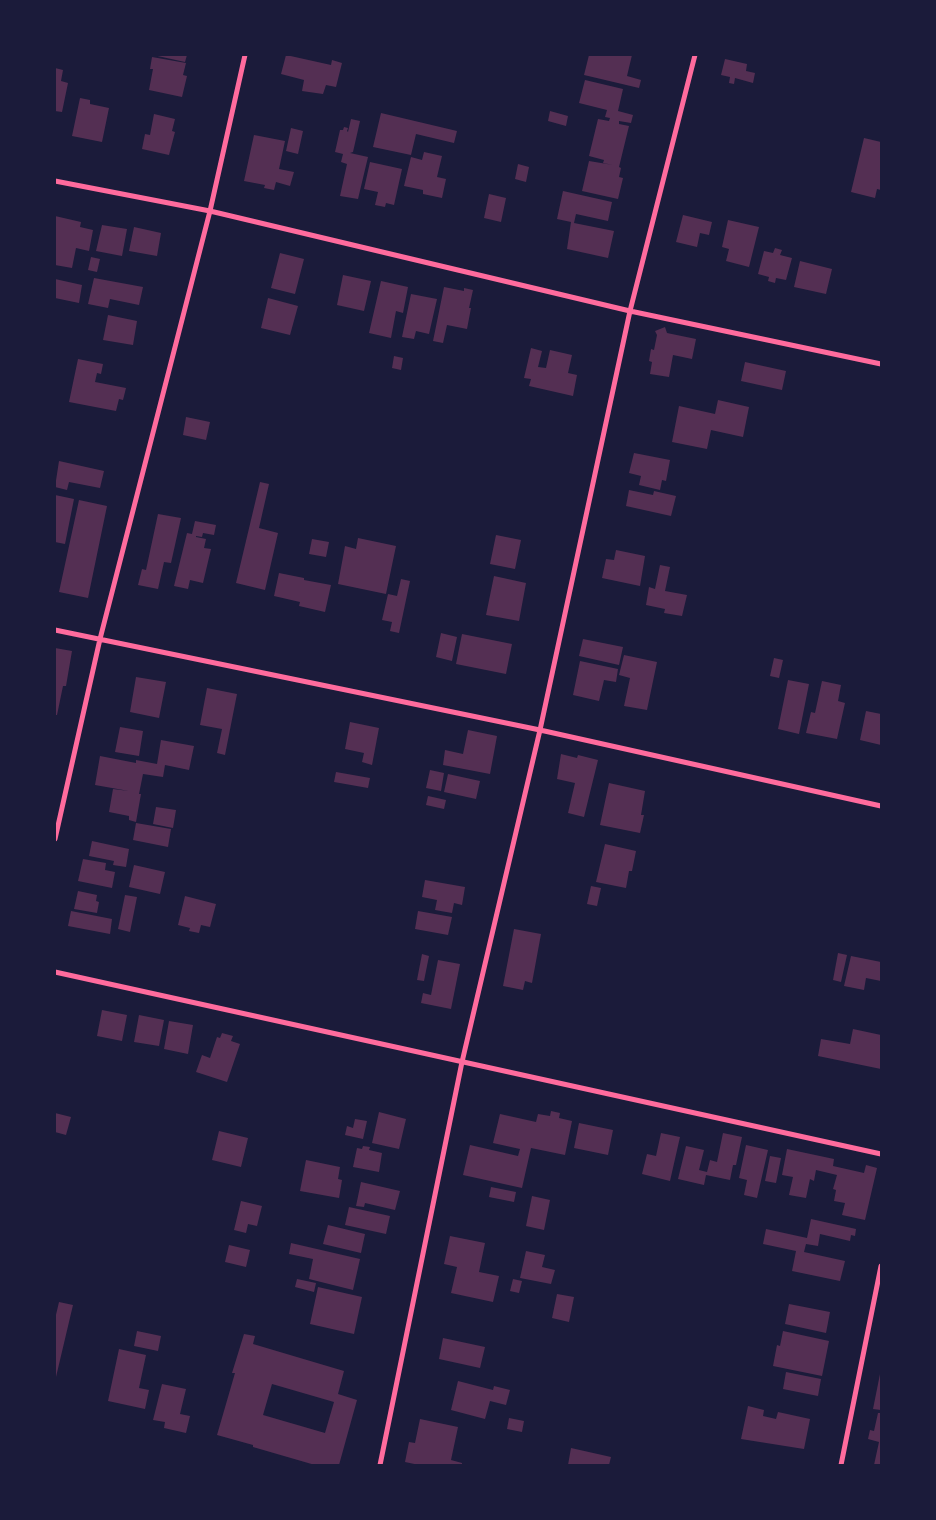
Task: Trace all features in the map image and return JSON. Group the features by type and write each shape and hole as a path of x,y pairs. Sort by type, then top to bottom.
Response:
{"street":[{"path":"55,839 100,639 210,211 245,55"},
{"path":"380,1465 462,1062 540,730 630,310 695,55"},
{"path":"55,181 210,211 630,310 881,364"},
{"path":"55,630 540,730 881,806"},
{"path":"55,972 881,1154"},
{"path":"842,1465 881,1266"}],"building":[{"path":"153,55 187,55 185,62"},
{"path":"286,55 331,65 332,60 342,63 336,87 326,85 323,94 302,91 304,80 281,74"},
{"path":"589,55 632,55 627,76 641,80 639,88 584,75"},
{"path":"152,57 186,63 183,75 187,76 182,97 149,90 153,69 150,69"},
{"path":"725,59 747,64 746,71 755,73 753,83 735,78 734,84 729,83 730,77 721,75"},
{"path":"55,68 63,70 61,81 68,83 62,112 55,111"},
{"path":"585,80 623,89 618,111 633,115 631,123 619,121 619,124 629,126 619,167 621,168 619,177 623,178 618,199 582,191 589,161 613,165 603,163 604,160 589,156 598,119 609,121 610,118 605,117 607,110 579,103"},
{"path":"80,98 90,100 90,104 109,108 102,142 72,136"},
{"path":"550,111 568,116 566,126 548,121"},
{"path":"381,113 457,131 454,143 416,134 411,155 373,147"},
{"path":"154,114 175,119 172,131 175,132 169,155 142,149 145,134 150,135"},
{"path":"351,119 360,121 353,152 350,153 368,157 358,199 340,196 347,164 341,162 343,154 335,152 340,130 343,130 344,127 348,128 348,132"},
{"path":"291,128 303,131 298,154 286,151"},
{"path":"254,135 285,141 279,169 294,172 290,186 276,182 274,190 264,188 265,185 244,181"},
{"path":"864,138 881,142 881,190 877,189 875,198 851,192"},
{"path":"424,152 442,156 437,177 446,179 442,198 423,194 423,190 404,186 411,157 422,160"},
{"path":"370,162 402,169 394,205 386,203 385,207 375,205 378,192 364,189"},
{"path":"518,164 529,167 526,182 515,179"},
{"path":"563,191 612,202 608,221 576,214 574,223 614,231 608,258 567,249 571,222 557,219"},
{"path":"489,194 506,198 501,222 484,218"},
{"path":"683,215 712,222 709,235 700,233 697,247 676,242"},
{"path":"55,216 81,222 80,227 93,230 89,251 76,248 72,268 55,265"},
{"path":"728,220 759,227 749,267 726,261 729,249 722,247"},
{"path":"102,225 127,229 122,256 96,251"},
{"path":"134,227 161,233 157,256 129,251"},
{"path":"775,248 782,250 780,255 792,258 786,280 776,278 775,283 768,281 769,277 758,274 764,251 773,253"},
{"path":"280,253 304,259 295,294 271,288"},
{"path":"91,257 100,259 97,272 88,270"},
{"path":"800,261 832,269 826,294 794,287"},
{"path":"343,275 371,281 364,311 337,305"},
{"path":"94,278 143,287 139,305 110,299 108,308 88,304"},
{"path":"55,279 82,285 79,303 55,298"},
{"path":"381,281 408,287 403,313 396,311 391,338 369,333"},
{"path":"444,287 464,291 464,288 473,290 467,329 447,325 443,343 433,341"},
{"path":"411,294 437,299 429,334 416,331 414,339 402,337"},
{"path":"268,298 298,306 290,335 261,328"},
{"path":"108,315 137,321 133,345 103,340"},
{"path":"665,327 667,333 696,339 692,359 673,355 669,377 650,374 652,362 649,361 651,349 654,350 657,335 655,331"},
{"path":"531,348 542,351 538,367 546,368 550,350 572,355 568,373 577,375 573,396 529,386 531,379 524,378"},
{"path":"394,356 403,358 401,370 392,368"},
{"path":"78,359 103,364 101,374 97,373 95,382 126,388 123,400 119,399 116,411 69,402"},
{"path":"745,362 786,371 782,390 741,381"},
{"path":"718,400 749,407 743,437 711,430 707,449 672,442 679,406 715,414"},
{"path":"186,417 210,422 206,440 183,435"},
{"path":"634,453 670,460 666,481 662,480 660,490 639,485 641,476 629,473"},
{"path":"59,461 104,471 100,488 69,482 67,490 55,487"},
{"path":"260,482 269,484 259,528 278,533 265,590 236,583"},
{"path":"629,490 653,495 654,491 676,496 671,516 626,506"},
{"path":"55,495 74,499 65,544 55,542"},
{"path":"79,500 107,506 88,598 59,592"},
{"path":"158,514 181,518 171,563 164,562 158,589 138,585 142,569 146,570"},
{"path":"195,521 216,525 214,535 203,533 202,537 196,536 206,539 204,548 211,549 203,583 190,580 188,589 174,586 187,533 192,534"},
{"path":"496,535 521,540 515,569 490,564"},
{"path":"358,538 396,546 386,594 338,584 345,546 356,549"},
{"path":"312,539 329,542 326,557 309,554"},
{"path":"616,550 645,556 640,586 602,578 606,559 614,560"},
{"path":"660,565 670,567 665,591 687,595 682,616 664,613 665,609 646,605 649,587 655,589"},
{"path":"279,573 331,585 325,612 299,606 300,602 274,596"},
{"path":"494,576 526,583 519,621 486,615"},
{"path":"401,579 410,581 399,633 390,631 392,622 382,620 388,594 397,596"},
{"path":"441,633 457,637 452,661 436,657"},
{"path":"462,634 512,644 506,674 456,664"},
{"path":"583,639 623,647 619,665 579,656"},
{"path":"55,648 72,651 66,686 63,686 57,715 55,715"},
{"path":"624,655 657,662 647,710 624,706 630,678 619,675"},
{"path":"774,658 783,660 779,678 770,676"},
{"path":"580,661 618,669 616,682 604,680 599,701 573,695"},
{"path":"136,677 166,682 159,718 130,712"},
{"path":"788,680 809,684 799,734 778,729"},
{"path":"822,681 841,685 838,701 845,703 837,739 806,733 811,712 815,713"},
{"path":"207,688 237,694 225,755 217,753 222,729 200,725"},
{"path":"866,711 881,714 881,745 860,740"},
{"path":"350,722 379,728 372,765 362,762 364,753 345,749"},
{"path":"120,727 143,731 139,756 115,752"},
{"path":"468,730 497,736 490,774 443,765 445,750 463,754"},
{"path":"161,740 194,746 189,770 165,765 163,777 143,774 136,822 129,820 129,816 109,812 113,789 129,791 95,785 100,756 136,763 136,760 157,764"},
{"path":"561,754 577,758 578,755 598,760 584,817 568,813 575,783 557,779"},
{"path":"430,770 444,773 441,791 426,788"},
{"path":"336,772 370,778 368,788 334,782"},
{"path":"448,774 480,781 476,799 444,792"},
{"path":"609,783 645,791 641,815 644,815 640,833 600,825"},
{"path":"428,796 446,800 444,809 426,805"},
{"path":"156,807 176,810 173,828 153,824"},
{"path":"136,823 171,829 168,847 133,840"},
{"path":"92,841 129,849 126,867 113,865 114,861 89,856"},
{"path":"605,844 636,851 632,871 629,871 626,888 596,882"},
{"path":"83,859 106,863 105,870 115,872 112,888 78,881"},
{"path":"134,865 165,872 160,894 129,887"},
{"path":"425,880 465,887 462,905 454,903 452,913 435,910 437,900 422,897"},
{"path":"591,886 601,888 597,906 587,904"},
{"path":"78,891 97,895 96,901 99,902 97,913 74,909"},
{"path":"125,895 137,897 130,932 118,929"},
{"path":"185,896 216,904 210,927 201,925 199,933 189,931 190,928 178,925"},
{"path":"71,911 112,919 110,934 68,926"},
{"path":"418,911 452,917 448,935 415,929"},
{"path":"514,929 541,934 532,983 525,981 523,990 503,986"},
{"path":"838,953 847,955 841,982 833,980"},
{"path":"422,954 429,956 424,981 417,980"},
{"path":"851,956 881,962 881,981 866,978 864,990 844,986"},
{"path":"438,960 460,964 451,1009 421,1003 423,993 431,995"},
{"path":"102,1010 127,1015 122,1041 97,1036"},
{"path":"139,1015 164,1020 159,1046 134,1042"},
{"path":"169,1021 193,1025 188,1054 164,1049"},
{"path":"853,1029 881,1035 881,1069 818,1056 821,1039 850,1044"},
{"path":"222,1033 233,1036 231,1041 240,1044 227,1082 196,1072 202,1055 210,1058 217,1037 220,1038"},
{"path":"551,1111 560,1113 559,1118 572,1121 565,1155 531,1148 522,1188 463,1175 470,1145 518,1156 520,1149 493,1143 500,1114 536,1122 538,1114 550,1116"},
{"path":"379,1112 406,1119 399,1149 372,1143"},
{"path":"55,1113 71,1117 66,1135 55,1132"},
{"path":"355,1119 367,1121 363,1139 345,1135 347,1126 353,1128"},
{"path":"579,1123 613,1130 608,1155 574,1148"},
{"path":"219,1131 248,1138 241,1167 212,1160"},
{"path":"661,1133 680,1137 670,1181 642,1174 647,1154 656,1156"},
{"path":"723,1133 742,1137 736,1165 733,1165 730,1180 706,1175 704,1185 678,1179 686,1146 704,1150 699,1170 707,1172 710,1160 717,1162"},
{"path":"746,1145 768,1150 757,1198 744,1195 747,1180 739,1178"},
{"path":"363,1146 370,1147 369,1150 382,1153 379,1172 353,1167 357,1148 362,1149"},
{"path":"787,1149 834,1159 833,1166 864,1173 866,1165 877,1168 865,1220 842,1215 845,1203 834,1201 836,1190 833,1189 837,1175 816,1170 814,1181 810,1179 806,1198 789,1195 793,1177 782,1175"},
{"path":"770,1156 781,1158 776,1183 765,1181"},
{"path":"306,1160 340,1167 338,1179 342,1180 339,1198 300,1191"},
{"path":"361,1182 400,1191 395,1210 365,1203 364,1207 356,1206"},
{"path":"491,1187 516,1192 514,1202 489,1197"},
{"path":"532,1196 550,1200 544,1230 526,1226"},
{"path":"241,1201 262,1206 257,1226 248,1224 246,1233 234,1230"},
{"path":"349,1207 390,1216 386,1234 345,1225"},
{"path":"811,1219 856,1229 855,1236 851,1235 850,1241 820,1234 818,1246 806,1244 804,1252 845,1261 840,1281 792,1271 796,1251 763,1244 766,1229 807,1238"},
{"path":"328,1225 365,1234 361,1253 323,1244"},
{"path":"450,1236 485,1243 479,1272 499,1276 493,1302 451,1293 457,1267 444,1264"},
{"path":"291,1243 360,1259 353,1290 309,1279 313,1259 289,1254"},
{"path":"229,1245 250,1250 246,1267 225,1262"},
{"path":"526,1251 545,1255 542,1267 555,1270 551,1284 520,1278"},
{"path":"297,1279 316,1283 314,1292 295,1287"},
{"path":"513,1279 522,1281 519,1293 510,1291"},
{"path":"318,1287 362,1297 354,1334 310,1324"},
{"path":"557,1294 574,1297 569,1322 552,1318"},
{"path":"59,1302 73,1305 56,1377 55,1319"},
{"path":"789,1304 830,1312 826,1333 785,1324"},
{"path":"137,1331 161,1336 158,1351 134,1346"},
{"path":"783,1331 829,1341 822,1376 773,1366 777,1345 780,1346"},
{"path":"244,1334 255,1336 253,1344 344,1371 338,1394 357,1400 339,1465 315,1465 217,1435 235,1373 232,1373","holes":["272,1384 334,1402 325,1433 263,1415"]},
{"path":"443,1338 485,1347 480,1368 439,1359"},
{"path":"119,1349 146,1355 139,1388 149,1390 145,1409 108,1401"},
{"path":"786,1372 821,1379 818,1396 783,1389"},
{"path":"881,1374 881,1410 873,1409"},
{"path":"458,1381 493,1390 494,1386 510,1390 506,1405 490,1401 485,1419 451,1410"},
{"path":"162,1384 186,1389 180,1414 190,1416 186,1433 164,1428 165,1422 153,1420"},
{"path":"748,1406 764,1410 763,1416 776,1419 778,1412 810,1419 804,1449 741,1439"},
{"path":"878,1413 881,1413 881,1465 874,1465 879,1442 868,1439 870,1430 874,1431"},
{"path":"509,1418 524,1421 522,1432 507,1429"},
{"path":"420,1419 458,1427 451,1460 462,1463 462,1465 419,1465 405,1462 409,1442 415,1443"},
{"path":"571,1448 611,1457 609,1465 568,1465"}]}
